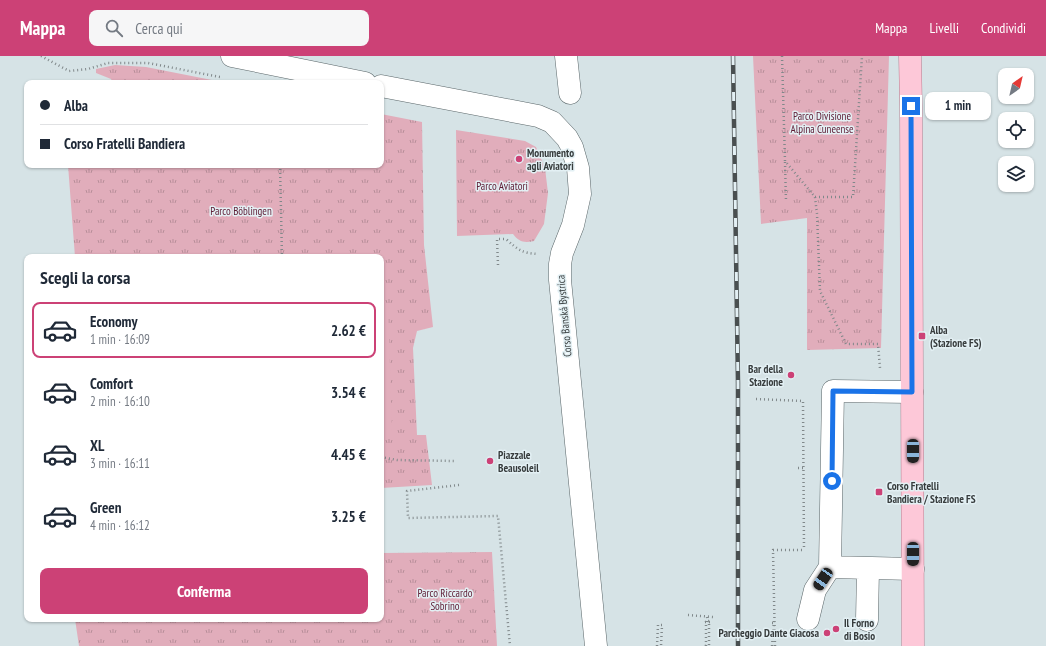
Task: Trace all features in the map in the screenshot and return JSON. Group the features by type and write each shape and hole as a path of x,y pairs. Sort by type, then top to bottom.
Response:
{"main road":[{"path":"910,56 913,646"}],"street":[{"path":"232,56 350,80"},
{"path":"566,56 570,93"},
{"name":"Corso Banská Bystrica","path":"384,87 538,116 552,122 567,138 572,148 578,168 580,194 573,225 562,253 560,280 596,646"},
{"path":"808,619 815,590 830,568 833,391 912,392"},
{"path":"830,568 913,569"},
{"path":"867,620 868,568"}],"path":[{"path":"41,56 70,72 88,69 108,63 148,63 224,78"},
{"path":"782,56 786,201"},
{"path":"815,197 853,197 862,56"},
{"path":"785,161 815,197 820,291 846,344 878,344 882,391"},
{"path":"280,168 282,254"},
{"path":"498,264 497,239 506,239 514,247 525,253 538,254 546,245 562,253"},
{"path":"756,399 803,401 804,550"},
{"path":"384,458 456,461"},
{"path":"459,485 408,491 408,518 498,516 510,646"},
{"path":"772,646 774,621 773,550 794,550"},
{"path":"688,615 713,617"},
{"path":"708,617 708,646"},
{"path":"774,621 776,621 776,646"},
{"path":"705,622 710,622 708,646 705,646 705,622"},
{"path":"772,646 772,623 776,623 776,646"},
{"path":"657,646 658,624 662,625 661,646"}],"green space":[{"name":"Parco Divisione Alpina Cuneense","path":"753,56 889,56 881,348 807,350 807,218 761,224"},
{"path":"115,65 146,67 212,80 112,80 96,73 96,69"},
{"name":"Parco Böblingen","path":"384,115 422,122 424,245 433,327 417,331 413,348 417,435 426,435 432,485 384,488 384,254 75,254 68,168 384,168"},
{"name":"Parco Aviatori","path":"456,130 525,141 536,147 545,168 548,193 544,224 534,241 522,241 517,239 513,234 457,236"},
{"path":"384,305 388,305 392,431 384,431"},
{"name":"Parco Riccardo Sobrino","path":"492,552 497,646 79,646 75,622 384,622 384,553"}],"railway":[{"path":"733,56 738,383 738,646"}],"place":[{"name":"Monumento agli Aviatori","path":"519,159"},
{"name":"Alba (Stazione FS)","path":"922,336"},
{"name":"Bar della Stazione","path":"791,375"},
{"name":"Piazzale Beausoleil","path":"490,461"},
{"name":"Corso Fratelli Bandiera / Stazione FS","path":"879,492"},
{"name":"Il Forno di Bosio","path":"836,629"},
{"name":"Parcheggio Dante Giacosa","path":"827,633"}],"route":[{"path":"832,481 833,391 912,392 911,106"}]}
